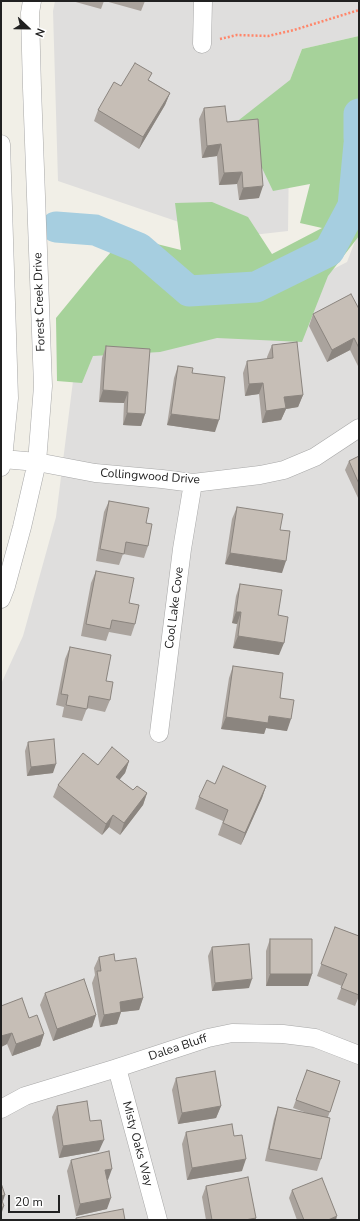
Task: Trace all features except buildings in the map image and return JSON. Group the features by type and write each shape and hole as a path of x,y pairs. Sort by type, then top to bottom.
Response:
{"street":[{"name":"Forest Creek Drive","path":"1,599 22,527 37,462 43,386 32,88 30,12 32,1"},
{"path":"202,44 203,1"},
{"path":"1,144 9,398 2,463"},
{"name":"Collingwood Drive","path":"2,463 37,462 95,473 193,483 260,475 284,470 315,457 359,428"},
{"name":"Cool Lake Cove","path":"159,733 182,549 193,483"},
{"name":"Dalea Bluff","path":"1,1109 25,1096 208,1038 232,1033 283,1034 316,1038 359,1055"},
{"name":"Misty Oaks Way","path":"117,1068 158,1220"}],"path":[{"path":"202,44 237,35 268,36 294,30 359,10"}],"shaded area":[{"path":"55,1 359,1 359,36 302,49 290,80 288,231 226,238 58,181 53,11"},
{"path":"359,231 359,1220 1,1220 1,684 23,636 56,517 79,333 273,300 347,262"}],"green space":[{"path":"359,36 359,236 328,276 302,342 217,338 160,352 93,356 82,383 57,381 56,318 125,236 181,250 175,203 212,202 248,217 272,254 322,228 300,223 310,184 273,191 239,120 290,80 302,49"}],"waterway":[{"path":"359,114 359,138"},
{"path":"56,227 95,230 139,248 189,291 256,287 329,251 353,206 359,144"}]}
